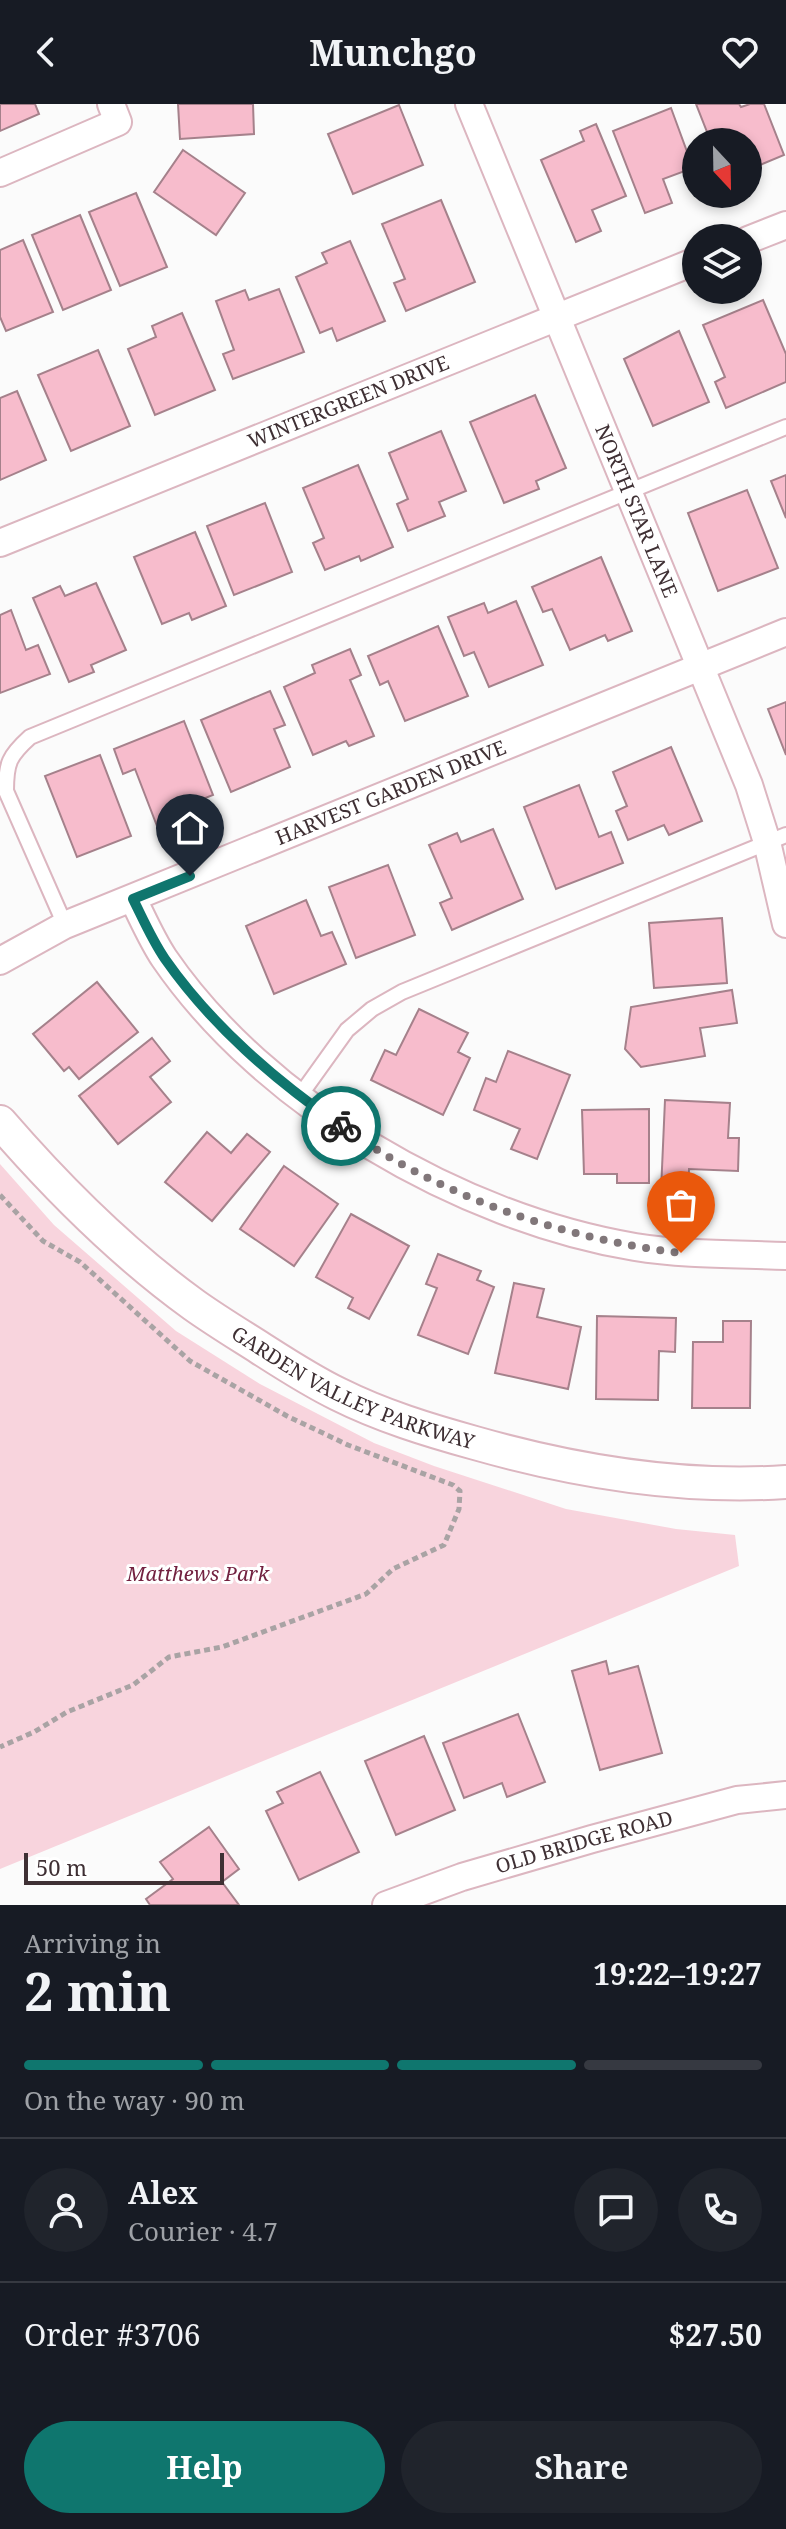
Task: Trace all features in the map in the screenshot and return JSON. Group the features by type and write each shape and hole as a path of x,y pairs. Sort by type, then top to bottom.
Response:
{"street":[{"name":"NORTH STAR LANE","path":"469,104 749,785 777,839 786,924"},
{"path":"0,173 114,113"},
{"path":"762,234 786,225"},
{"name":"WINTERGREEN DRIVE","path":"0,543 682,266"},
{"name":"HARVEST GARDEN DRIVE","path":"0,961 65,925 786,632"},
{"path":"133,899 165,959 249,1055 299,1097 354,1136 440,1185 533,1220 633,1247 681,1253 786,1256"},
{"name":"GARDEN VALLEY PARKWAY","path":"0,1122 63,1191 149,1269 195,1306 338,1394 443,1434 553,1464 669,1481 744,1485 786,1482"},
{"name":"OLD BRIDGE ROAD","path":"386,1905 462,1877 592,1839 737,1800 786,1795"}],"lane":[{"path":"65,925 6,791 6,770 13,752 30,737 786,427"},
{"path":"299,1097 347,1030 372,1009 402,992 777,839"}],"path":[{"path":"0,1195 43,1241 80,1262 190,1361 299,1422 348,1445 453,1485 460,1491 459,1509 444,1545 393,1569 366,1594 222,1647 169,1657 133,1685 67,1712 34,1732 0,1747"}],"green space":[{"name":"Matthews Park","path":"0,1164 54,1225 176,1331 260,1384 374,1443 566,1509 676,1529 735,1535 739,1566 0,1869"}],"building":[{"path":"0,104 35,104 39,114 0,131"},
{"path":"178,104 253,104 254,134 180,139"},
{"path":"696,104 739,104 741,107 764,104 784,155 762,164 762,128 705,128"},
{"path":"399,105 423,165 353,194 328,134"},
{"path":"671,108 682,138 682,172 663,179 672,203 645,213 613,131"},
{"path":"596,124 626,196 592,210 601,231 576,242 541,160 584,141 580,131"},
{"path":"183,150 245,193 216,235 154,192"},
{"path":"136,193 167,267 120,286 89,212"},
{"path":"441,200 475,282 406,311 394,283 405,279 382,224"},
{"path":"80,215 111,290 63,310 32,235"},
{"path":"23,240 53,312 6,331 0,317 0,250"},
{"path":"350,241 385,321 337,341 332,328 320,333 296,277 327,263 322,253"},
{"path":"279,289 304,352 233,379 223,354 234,350 216,301 245,290 249,300"},
{"path":"762,300 786,354 786,382 726,408 715,382 725,377 703,325 753,304 762,304"},
{"path":"182,313 215,390 155,415 128,349 156,337 152,326"},
{"path":"679,331 709,402 653,426 624,359"},
{"path":"98,350 130,426 71,451 38,375"},
{"path":"17,391 46,460 0,480 0,398"},
{"path":"535,395 566,468 536,481 539,489 504,503 470,422"},
{"path":"441,431 466,491 439,502 445,516 408,531 397,504 408,499 389,453"},
{"path":"358,465 393,547 361,561 359,556 325,570 313,543 324,538 303,488"},
{"path":"786,475 786,518 771,481"},
{"path":"747,490 778,568 718,591 688,513"},
{"path":"265,503 292,572 234,595 207,526"},
{"path":"195,532 226,606 192,620 189,613 162,624 134,557"},
{"path":"601,557 632,631 608,641 605,635 570,650 552,609 543,612 532,587"},
{"path":"96,583 126,650 91,665 94,672 69,682 33,598 60,586 65,596"},
{"path":"516,601 543,665 489,687 474,652 464,656 448,617 484,603 488,613"},
{"path":"11,610 26,650 38,645 50,674 0,693 0,615"},
{"path":"438,626 468,696 405,721 388,681 380,685 368,656"},
{"path":"350,649 361,675 350,680 374,736 349,746 346,741 313,755 284,687 315,673 312,665"},
{"path":"270,691 285,725 274,729 290,767 231,792 201,720"},
{"path":"786,702 786,755 768,709"},
{"path":"184,721 213,795 180,808 182,816 157,826 135,769 123,774 114,749"},
{"path":"671,747 702,821 669,835 664,825 628,840 616,811 627,806 613,772"},
{"path":"100,755 131,836 77,857 45,776"},
{"path":"579,785 599,837 611,832 623,863 556,889 524,807"},
{"path":"493,829 523,899 452,930 440,903 452,898 429,845 457,833 461,842"},
{"path":"388,865 415,935 356,958 329,887"},
{"path":"306,900 321,936 332,932 346,964 274,994 246,926"},
{"path":"722,918 727,983 654,988 649,923"},
{"path":"97,982 138,1032 79,1079 69,1067 64,1071 33,1034"},
{"path":"732,990 737,1023 700,1028 705,1056 641,1067 625,1049 631,1007"},
{"path":"419,1009 468,1033 458,1052 470,1058 443,1115 371,1080 385,1050 396,1055"},
{"path":"152,1038 170,1061 150,1077 171,1102 118,1144 79,1096"},
{"path":"508,1051 570,1075 537,1159 511,1149 520,1129 474,1110 486,1078 496,1082"},
{"path":"665,1100 730,1103 728,1138 739,1138 738,1171 689,1169 688,1192 661,1191"},
{"path":"649,1109 649,1183 617,1183 617,1174 584,1174 582,1110"},
{"path":"207,1132 231,1153 247,1134 270,1152 212,1221 165,1182"},
{"path":"284,1166 338,1204 294,1266 240,1229"},
{"path":"351,1214 409,1246 369,1319 348,1308 353,1298 316,1277"},
{"path":"438,1254 481,1271 477,1280 494,1287 468,1354 418,1335 437,1288 426,1284"},
{"path":"514,1283 544,1289 537,1317 581,1327 568,1389 495,1373"},
{"path":"597,1316 676,1318 675,1352 659,1351 658,1400 596,1399"},
{"path":"723,1321 751,1321 750,1408 692,1408 693,1342 723,1342"},
{"path":"606,1661 609,1674 638,1666 662,1753 600,1770 572,1671"},
{"path":"518,1714 545,1782 507,1797 502,1783 464,1798 443,1743"},
{"path":"424,1736 455,1810 396,1835 365,1761"},
{"path":"320,1772 359,1852 299,1880 266,1811 283,1803 277,1792"},
{"path":"209,1827 239,1869 222,1882 239,1905 150,1905 146,1899 173,1879 160,1862"}],"way so far":[{"path":"341,1126 440,1185 533,1220 633,1247 681,1253"}],"route":[{"path":"190,876 133,899 165,959 249,1055 299,1097 341,1126"}]}
